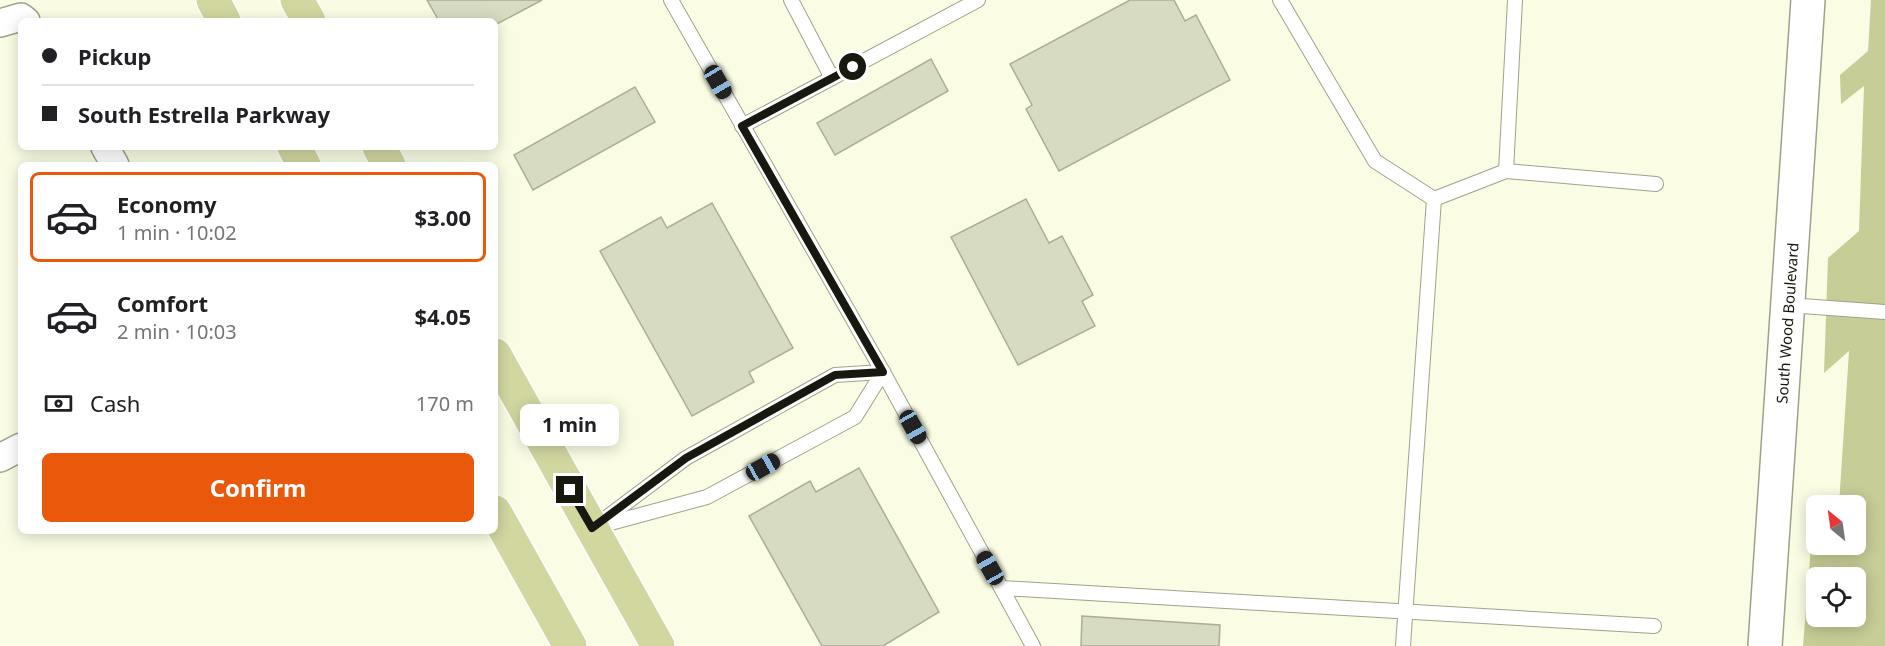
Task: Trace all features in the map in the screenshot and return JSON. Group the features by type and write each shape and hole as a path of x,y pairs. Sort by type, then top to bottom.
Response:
{"main road":[{"path":"213,0 222,18"},
{"path":"297,0 307,18"},
{"path":"498,360 657,646"},
{"path":"498,517 570,646"}],"street":[{"name":"South Wood Boulevard","path":"1765,646 1808,0"},
{"path":"0,458 18,449"}],"lane":[{"path":"671,0 883,372 1033,646"},
{"path":"791,0 832,78"},
{"path":"742,126 978,0"},
{"path":"1280,0 1375,161 1434,199"},
{"path":"1506,171 1515,0"},
{"path":"1434,199 1506,171 1656,184"},
{"path":"1403,646 1434,199"},
{"path":"1788,305 1885,312"},
{"path":"592,528 707,497 855,417 883,372"},
{"path":"592,528 686,458 835,375 883,372"},
{"path":"1002,588 1654,626"}],"green space":[{"path":"1871,0 1885,0 1885,646 1803,646 1806,609 1806,627 1866,627 1866,567 1809,567 1810,555 1866,555 1866,495 1840,495 1849,351 1824,373 1828,258 1859,231 1864,86 1841,104 1840,75 1868,51"}],"building":[{"path":"427,0 542,0 498,23 498,18 437,18"},
{"path":"1130,0 1174,0 1185,21 1196,15 1230,80 1059,171 1026,109 1032,105 1010,64"},
{"path":"931,59 948,91 835,155 817,123"},
{"path":"635,87 655,122 533,190 514,155"},
{"path":"1026,199 1049,243 1062,236 1093,295 1082,301 1095,326 1018,365 951,237"},
{"path":"712,203 793,348 749,372 754,382 692,416 600,251 661,217 667,228"},
{"path":"859,468 939,612 883,646 822,646 749,516 810,481 816,492"},
{"path":"1082,616 1220,625 1219,646 1081,646"}],"route":[{"path":"570,490 592,528 686,458 835,375 883,372 742,126 853,67"}]}
